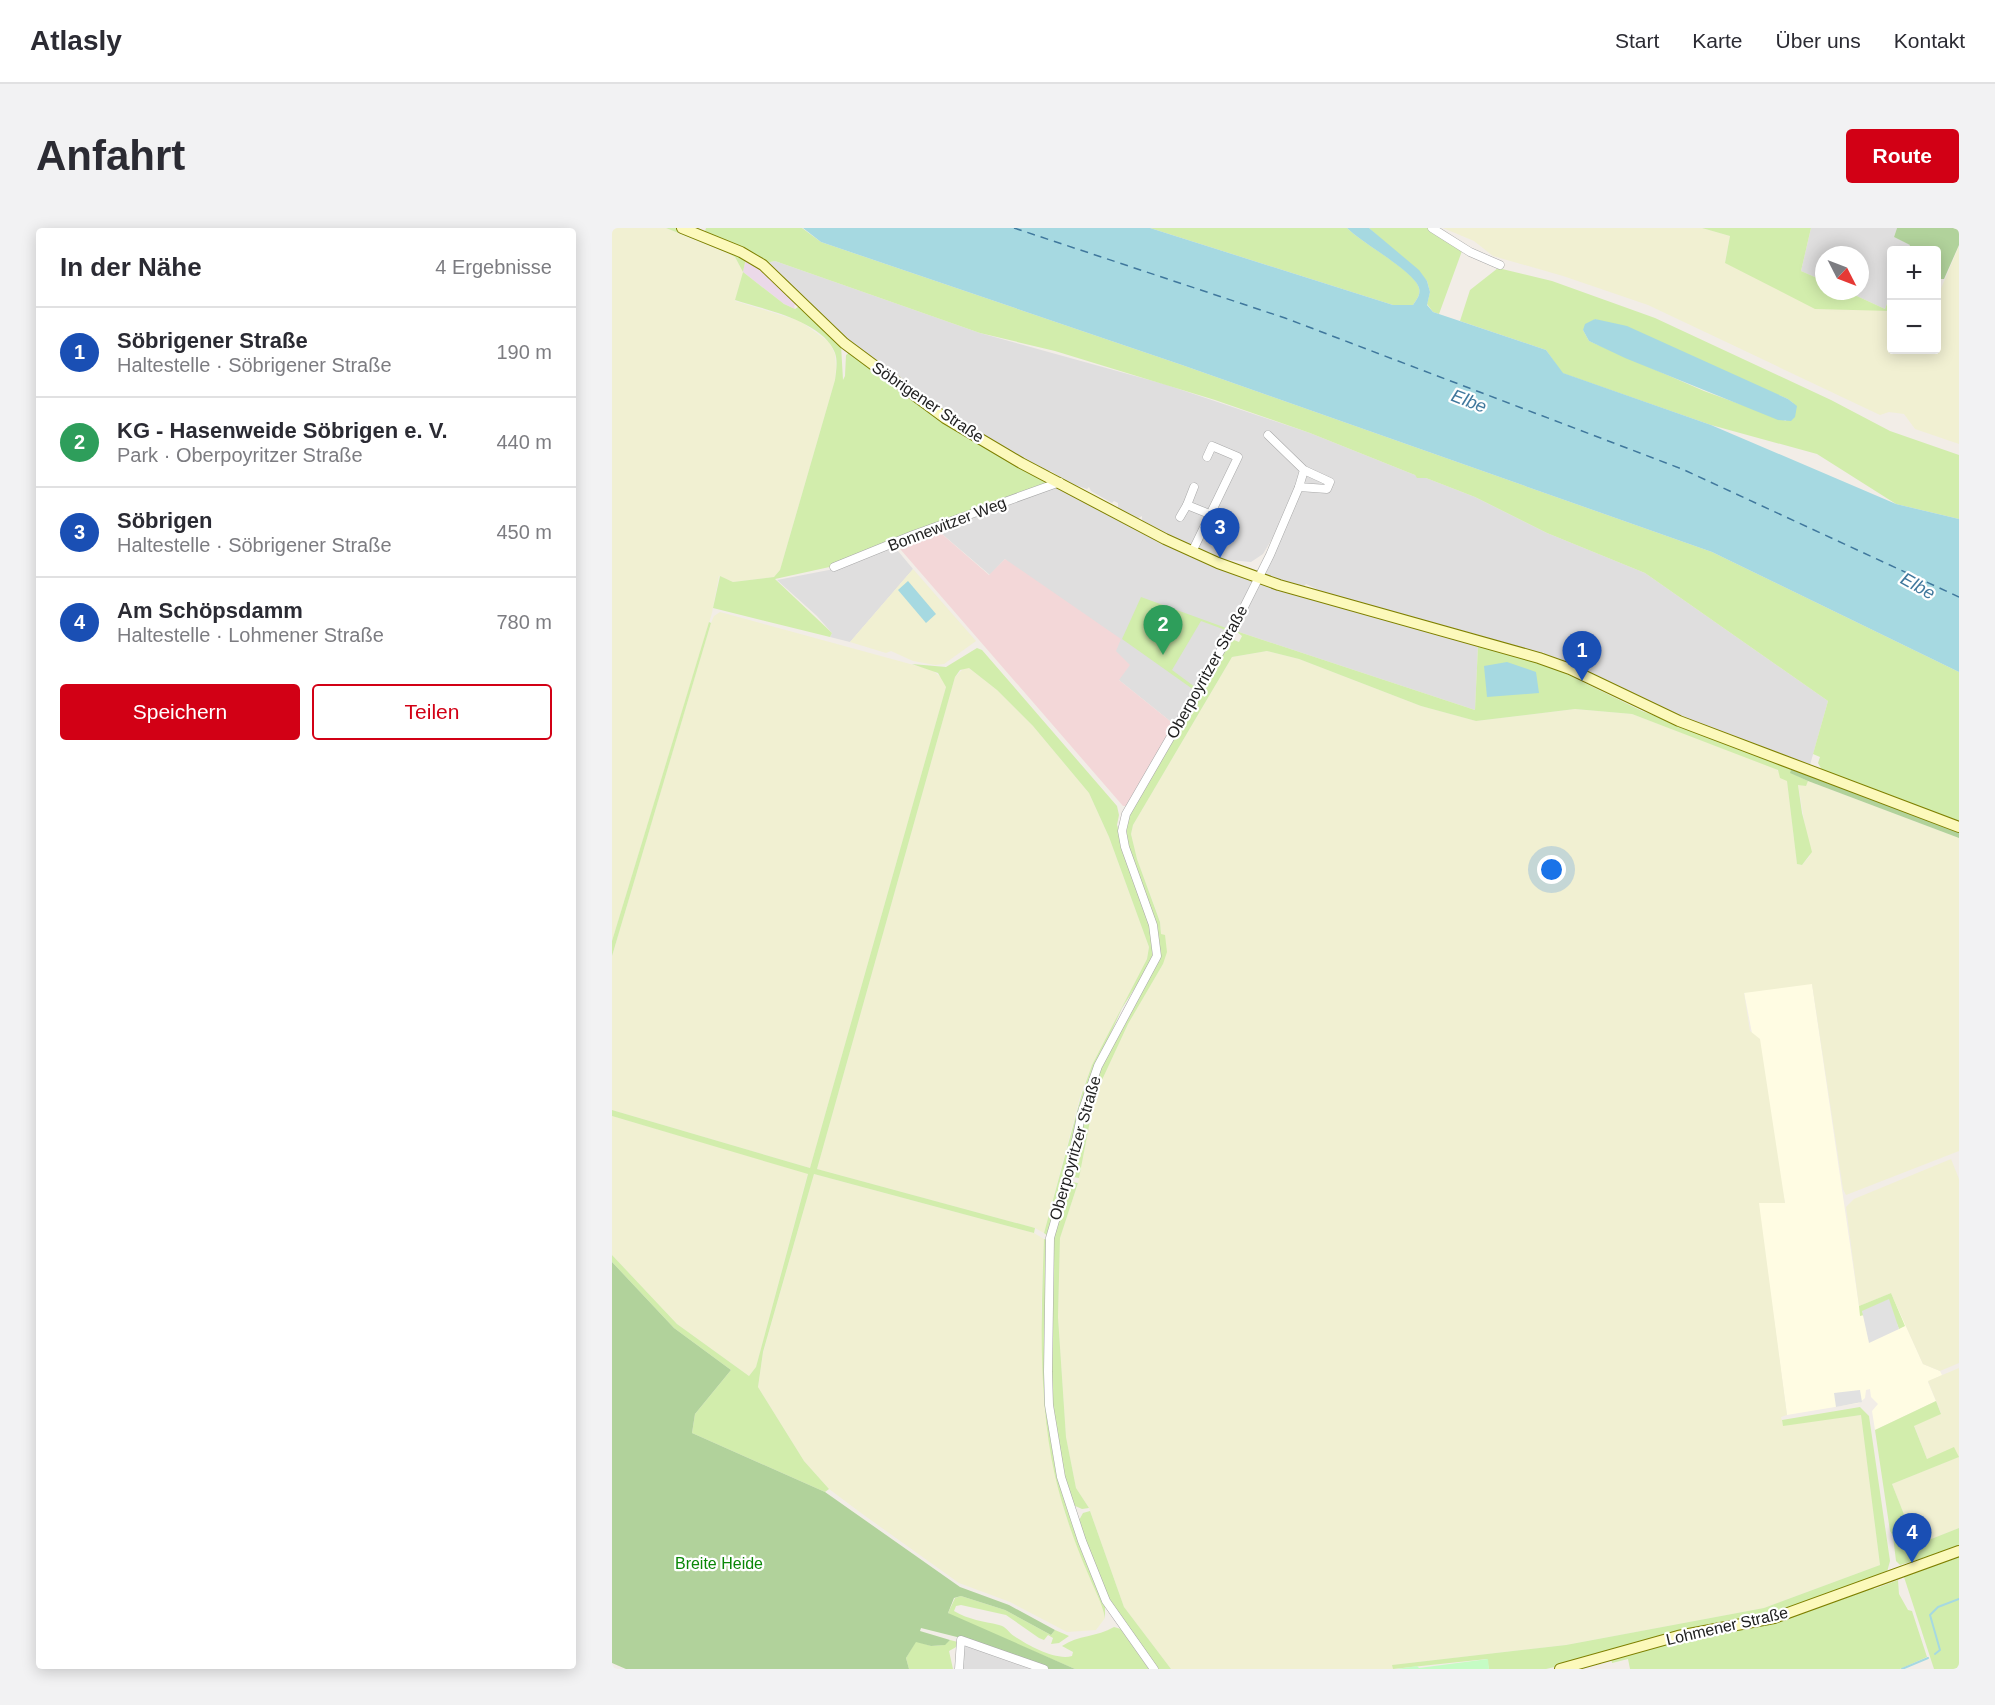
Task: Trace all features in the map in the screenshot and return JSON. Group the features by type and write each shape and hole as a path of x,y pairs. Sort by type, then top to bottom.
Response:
{"street":[{"name":"Söbrigener Straße","path":"682,228 741,252 763,265 844,343 881,373 945,418 1192,552 1279,585 1539,658 1570,669 1679,721 1959,827"},
{"path":"1432,228 1478,256 1500,265"},
{"path":"1268,435 1304,470 1330,482 1327,489 1299,487"},
{"path":"1192,552 1238,457 1212,446 1207,457"},
{"name":"Oberpoyritzer Straße","path":"1154,1669 1106,1601 1082,1541 1061,1477 1049,1405 1048,1249 1088,1093 1108,1045 1157,956 1153,925 1125,847 1122,831 1125,814 1232,631 1299,487 1304,470"},
{"name":"Bonnewitzer Weg","path":"834,567 913,535 1060,482"},
{"path":"1180,517 1194,487"},
{"path":"1187,505 1212,514"},
{"name":"Lohmener Straße","path":"1560,1669 1678,1636 1774,1618 1959,1551"},
{"path":"959,1669 961,1640 1044,1669"}],"shaded area":[{"path":"1811,228 1897,228 1894,237 1911,245 1887,246 1887,304 1885,309 1866,300 1869,300 1869,246 1815,246 1815,277 1801,271"},
{"path":"746,258 798,303 794,306 795,309 784,304 743,272"},
{"path":"775,261 980,333 1164,384 1310,433 1418,478 1426,478 1475,497 1547,533 1645,573 1828,701 1810,765 1658,708 1543,656 1544,652 1538,654 1499,641 1497,644 1479,635 1327,594 1306,584 1302,589 1265,575 1277,541 1272,539 1263,554 1251,562 1218,559 1188,547 1142,520 1142,516 1137,519 1118,508 1118,503 1114,501 1112,503 1091,491 1089,487 1087,489 1069,483 1051,471 1044,471 945,415 867,359 766,263"},
{"path":"1056,486 1255,578 1231,628 1175,725 1119,680 1005,559 990,575 935,528"},
{"path":"935,528 989,575 1005,559 1121,639 1116,651 1130,665 1119,680 1175,725 1127,806 1123,806 901,550 900,545 904,540"},
{"path":"893,545 913,569 850,642 830,637 832,633 817,616 777,580 834,569"},
{"path":"1259,583 1478,646 1475,710 1236,631"},
{"path":"1812,984 1859,1306 1891,1293 1923,1364 1940,1371 1942,1375 1928,1382 1936,1401 1875,1430 1872,1411 1878,1404 1871,1397 1870,1389 1866,1390 1865,1398 1859,1403 1787,1415 1758,1203 1785,1203 1744,992"},
{"path":"1889,1299 1899,1329 1869,1343 1862,1311"},
{"path":"1860,1390 1862,1402 1836,1407 1834,1393"},
{"path":"965,1644 1039,1669 961,1669 962,1645"}],"green space":[{"path":"612,228 666,228 735,257 743,272 735,301 800,321 829,342 835,354 836,367 835,380 780,570 774,577 733,582 719,576 712,613 612,941"},
{"path":"666,228 678,228 746,258 743,272 735,257 728,253"},
{"path":"706,228 802,228 821,242 1182,365 1712,552 1959,672 1959,824 1822,770 1818,763 1820,757 1813,754 1828,701 1645,573 1547,533 1475,497 1426,478 1417,478 1415,475 1310,433 1215,400 1055,351 980,333 775,261 766,263 704,234"},
{"path":"1150,228 1347,228 1409,274 1416,281 1419,293 1413,305 1393,305"},
{"path":"1369,228 1428,228 1462,251 1439,314 1433,312 1427,304 1430,292 1427,281"},
{"path":"1443,228 1702,228 1730,236 1725,263 1815,289 1815,300 1853,300 1887,310 1887,354 1941,354 1941,289 1959,246 1959,444 1915,429 1904,414 1889,412 1880,415 1648,305 1563,276 1493,256 1474,241"},
{"path":"1702,228 1811,228 1801,271 1815,277 1815,300 1866,300 1885,309 1887,304 1887,311 1815,309 1725,263 1730,236"},
{"path":"1897,228 1953,228 1959,230 1959,245 1944,279 1941,279 1941,246 1910,246 1894,237"},
{"path":"1498,268 1552,281 1655,318 1831,400 1890,431 1959,455 1959,519 1896,504 1817,454 1711,425 1562,373 1546,350 1460,321 1470,290","holes":["1595,319 1793,403 1786,421 1704,391 1589,341 1583,330"]},
{"path":"743,272 784,304 795,309 801,305 841,345 843,380 846,355 850,352 923,407 1050,484 834,566 775,579 832,633 830,637 713,608 720,576 733,582 774,577 780,570 836,370 835,353 829,342 819,332 776,312 735,300"},
{"path":"913,569 976,641 944,664 935,665 913,661 891,651 886,653 850,642"},
{"path":"1141,597 1229,629 1228,631 1201,621 1172,670 1195,687 1194,690 1122,639"},
{"path":"720,612 932,670 943,679 946,687 810,1168 612,1110 612,956 711,623 714,616"},
{"path":"709,622 711,623 612,956 612,941"},
{"path":"1236,631 1475,710 1478,646 1552,667 1642,711 1792,767 1791,773 1808,781 1806,786 1798,785 1802,813 1812,852 1802,865 1797,864 1787,781 1780,778 1778,770 1632,714 1575,709 1476,721 1421,706 1299,659 1267,651 1232,657 1133,825 1131,834 1137,859 1160,922 1161,934 1165,935 1167,952 1163,964 1128,1024 1095,1095 1079,1178 1073,1177 1071,1174 1084,1113 1100,1068 1160,955 1155,923 1127,846 1126,820 1228,643 1234,640 1239,642 1242,636"},
{"path":"977,648 982,650 1117,806 1119,815 1117,825 1154,939 1153,960 1122,1008 1084,1093 1048,1236 1044,1233 1082,1093 1092,1065 1147,959 1149,947 1109,837 1089,793 1033,726 997,690 969,668 960,670 955,677 817,1169 1035,1228 1034,1233 814,1174 763,1352 758,1387 804,1461 829,1489 825,1492 692,1433 695,1414 731,1370 674,1328 612,1262 612,1255 677,1324 749,1376 756,1367 808,1174 612,1116 612,1110 810,1168 946,687 938,673 912,664 946,667"},
{"path":"1267,651 1299,659 1421,706 1476,721 1575,709 1632,714 1775,768 1787,780 1797,864 1802,865 1810,856 1798,784 1805,786 1808,781 1959,838 1959,1151 1846,1195 1843,1189 1812,984 1744,993 1750,1031 1760,1039 1785,1203 1759,1203 1787,1415 1781,1417 1783,1425 1861,1415 1880,1565 1764,1608 1566,1645 1393,1665 1393,1669 1171,1669 1124,1607 1089,1508 1076,1488 1066,1437 1058,1317 1060,1238 1078,1183 1095,1095 1128,1024 1163,964 1160,921 1137,859 1131,834 1133,825 1232,657"},
{"path":"964,668 969,668 997,690 1033,726 1089,793 1109,837 1149,947 1147,959 1092,1065 1081,1093 1044,1233 1035,1228 817,1169 955,677"},
{"path":"1792,767 1959,831 1959,838 1808,781 1790,773"},
{"path":"612,1116 808,1173 756,1367 749,1376 677,1324 612,1255"},
{"path":"1951,1159 1959,1179 1959,1363 1940,1371 1923,1364 1891,1293 1859,1306 1846,1207 1854,1199"},
{"path":"814,1174 1034,1233 1044,1239 1041,1310 1048,1434 1065,1514 1102,1603 1105,1618 1096,1630 1067,1632 1010,1602 959,1583 861,1513 829,1489 804,1461 758,1387 763,1353"},
{"path":"1071,1182 1078,1183 1060,1238 1058,1317 1066,1437 1076,1488 1089,1508 1082,1509 1073,1505 1064,1477 1051,1404 1053,1238 1066,1186"},
{"path":"1044,1239 1047,1240 1045,1312 1051,1437 1105,1605 1105,1618 1066,1514 1055,1476 1050,1447 1042,1358"},
{"name":"Breite Heide","path":"612,1262 674,1328 731,1370 695,1414 692,1433 825,1492 960,1587 1009,1605 1055,1630 1051,1635 1005,1610 961,1596 954,1598 948,1613 1075,1669 1049,1669 961,1638 921,1628 920,1631 950,1640 945,1645 931,1646 916,1642 906,1658 909,1669 626,1669 612,1663"},
{"path":"1891,1293 1905,1326 1899,1329 1897,1324 1862,1311 1864,1315 1860,1316 1859,1306"},
{"path":"1959,1368 1959,1528 1916,1545 1892,1484 1958,1457 1927,1459 1914,1425 1941,1413 1928,1381"},
{"path":"1936,1401 1941,1414 1914,1426 1927,1459 1954,1447 1959,1457 1892,1484 1916,1545 1959,1528 1959,1547 1900,1565 1896,1561 1893,1536 1890,1531 1875,1430"},
{"path":"1860,1407 1869,1416 1890,1561 1887,1572 1773,1615 1546,1669 1489,1669 1487,1659 1393,1669 1392,1665 1566,1645 1764,1608 1880,1565 1861,1415 1783,1426 1782,1420"},
{"path":"1090,1511 1124,1607 1171,1669 1157,1669 1110,1602 1078,1522 1083,1513"},
{"path":"1959,1554 1959,1669 1934,1669 1904,1577"},
{"path":"1898,1580 1899,1594 1908,1610 1912,1611 1927,1657 1900,1669 1630,1669 1628,1659 1612,1663 1611,1658 1872,1585 1874,1589"},
{"path":"961,1596 1005,1610 1051,1635 1055,1630 1069,1636 1059,1643 1051,1644 1053,1638 1048,1635 1044,1640 1039,1638 1006,1615 961,1605 956,1606 954,1611 960,1614 1006,1628 1026,1644 1058,1656 1072,1656 1073,1652 1062,1646 1068,1642 1114,1627 1121,1629 1149,1669 1075,1669 954,1617 948,1613 955,1598"},
{"path":"950,1640 958,1642 958,1646 949,1651 953,1669 909,1669 906,1658 916,1641 931,1646 944,1645"},
{"path":"1488,1659 1489,1669 1397,1669 1417,1666 1419,1668"}],"water":[{"name":"Elbe","path":"803,228 1150,228 1393,305 1413,305 1419,293 1415,281 1347,228 1369,228 1419,270 1427,281 1430,292 1427,305 1433,312 1546,350 1563,373 1711,425 1896,504 1959,519 1959,672 1712,552 1182,365 821,242"},
{"path":"1595,319 1627,326 1788,399 1797,406 1795,417 1791,421 1778,420 1625,358 1589,341 1583,330 1585,324"},
{"path":"908,581 936,614 926,623 898,590"},
{"path":"1507,662 1536,672 1539,693 1487,697 1484,666"}],"waterway":[{"path":"1935,1654 1940,1650 1930,1615 1938,1607 1959,1599"},
{"path":"1902,1669 1928,1658"}],"ferry route":[{"path":"1014,228 1285,318 1682,469 1959,597"}],"place":[{"name":"Söbrigen","path":"1220,558"},
{"name":"KG - Hasenweide Söbrigen e. V.","path":"1163,655"},
{"name":"Söbrigener Straße","path":"1582,681"},
{"name":"Am Schöpsdamm","path":"1912,1563"}]}
